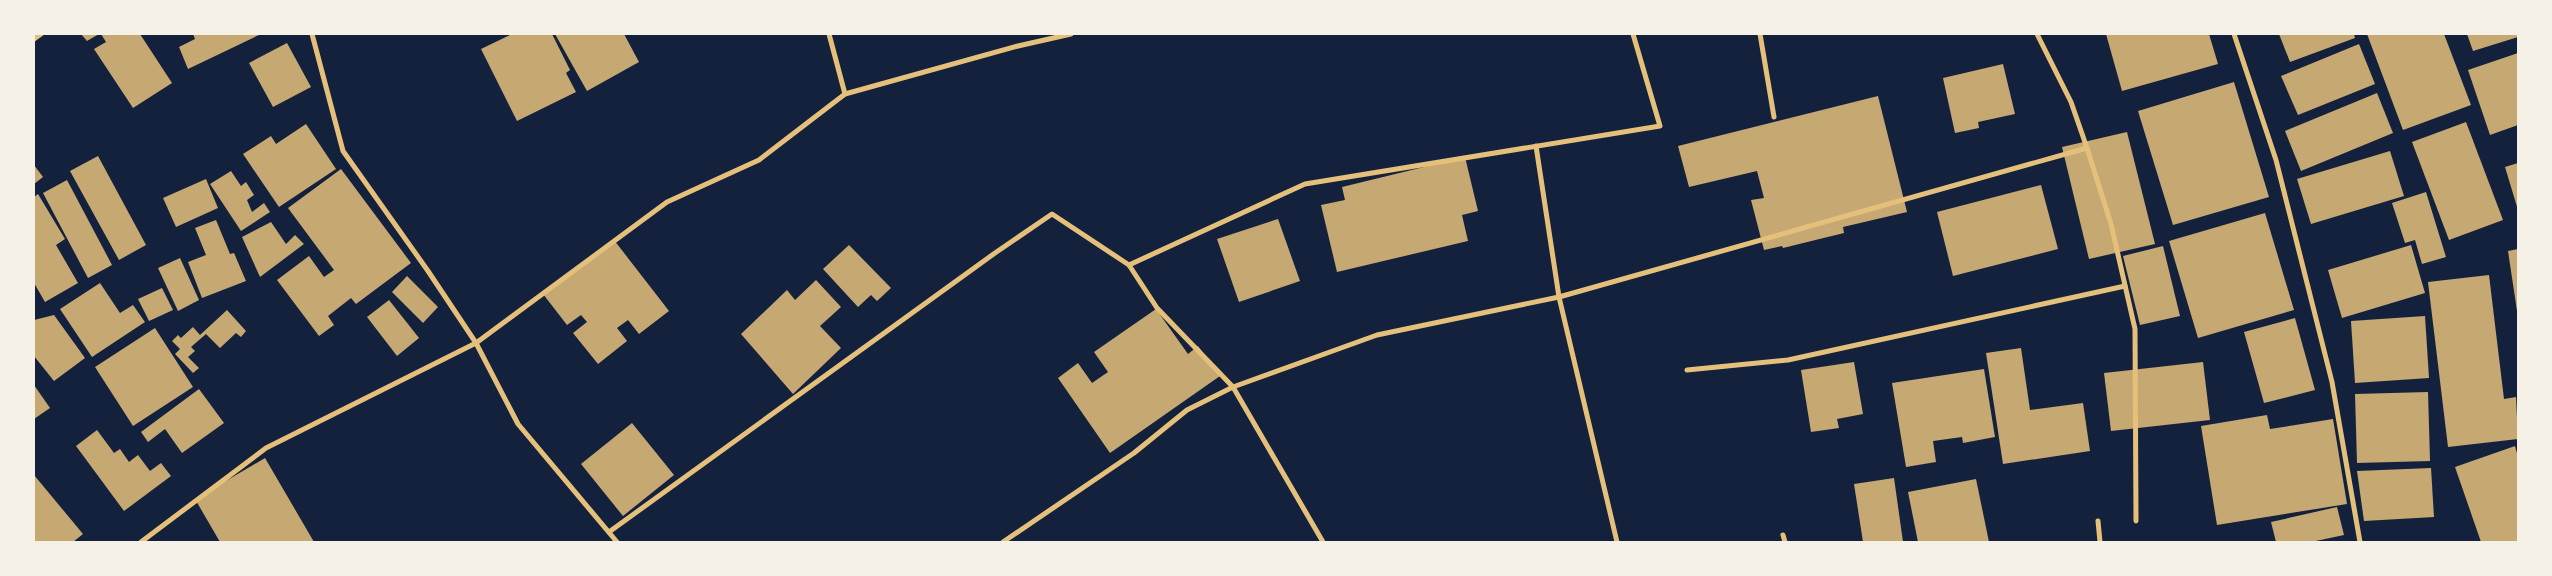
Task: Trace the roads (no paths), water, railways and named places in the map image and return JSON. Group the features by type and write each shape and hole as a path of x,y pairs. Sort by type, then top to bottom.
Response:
{"street":[{"path":"34,39 41,34"},
{"path":"312,34 343,151 428,271 476,343 518,424 617,542"},
{"path":"829,34 845,94"},
{"path":"141,542 266,448 476,343 667,202 759,160 845,94 1018,46 1070,34"},
{"path":"1129,266 1305,184 1660,126 1633,34"},
{"path":"1760,34 1774,117"},
{"path":"2037,34 2071,102 2087,148 2111,224 2135,329 2136,521"},
{"path":"2234,34 2276,160 2332,382 2360,542"},
{"path":"1536,146 1559,297 1618,542"},
{"path":"1003,542 1134,453 1187,410 1233,387 1377,335 1559,297 2087,148"},
{"path":"608,532 995,252 1052,214 1129,266 1157,308 1233,387 1323,542"},
{"path":"1687,370 1788,360 2125,286"},
{"path":"2098,520 2100,542"},
{"path":"1783,535 1785,542"}]}
